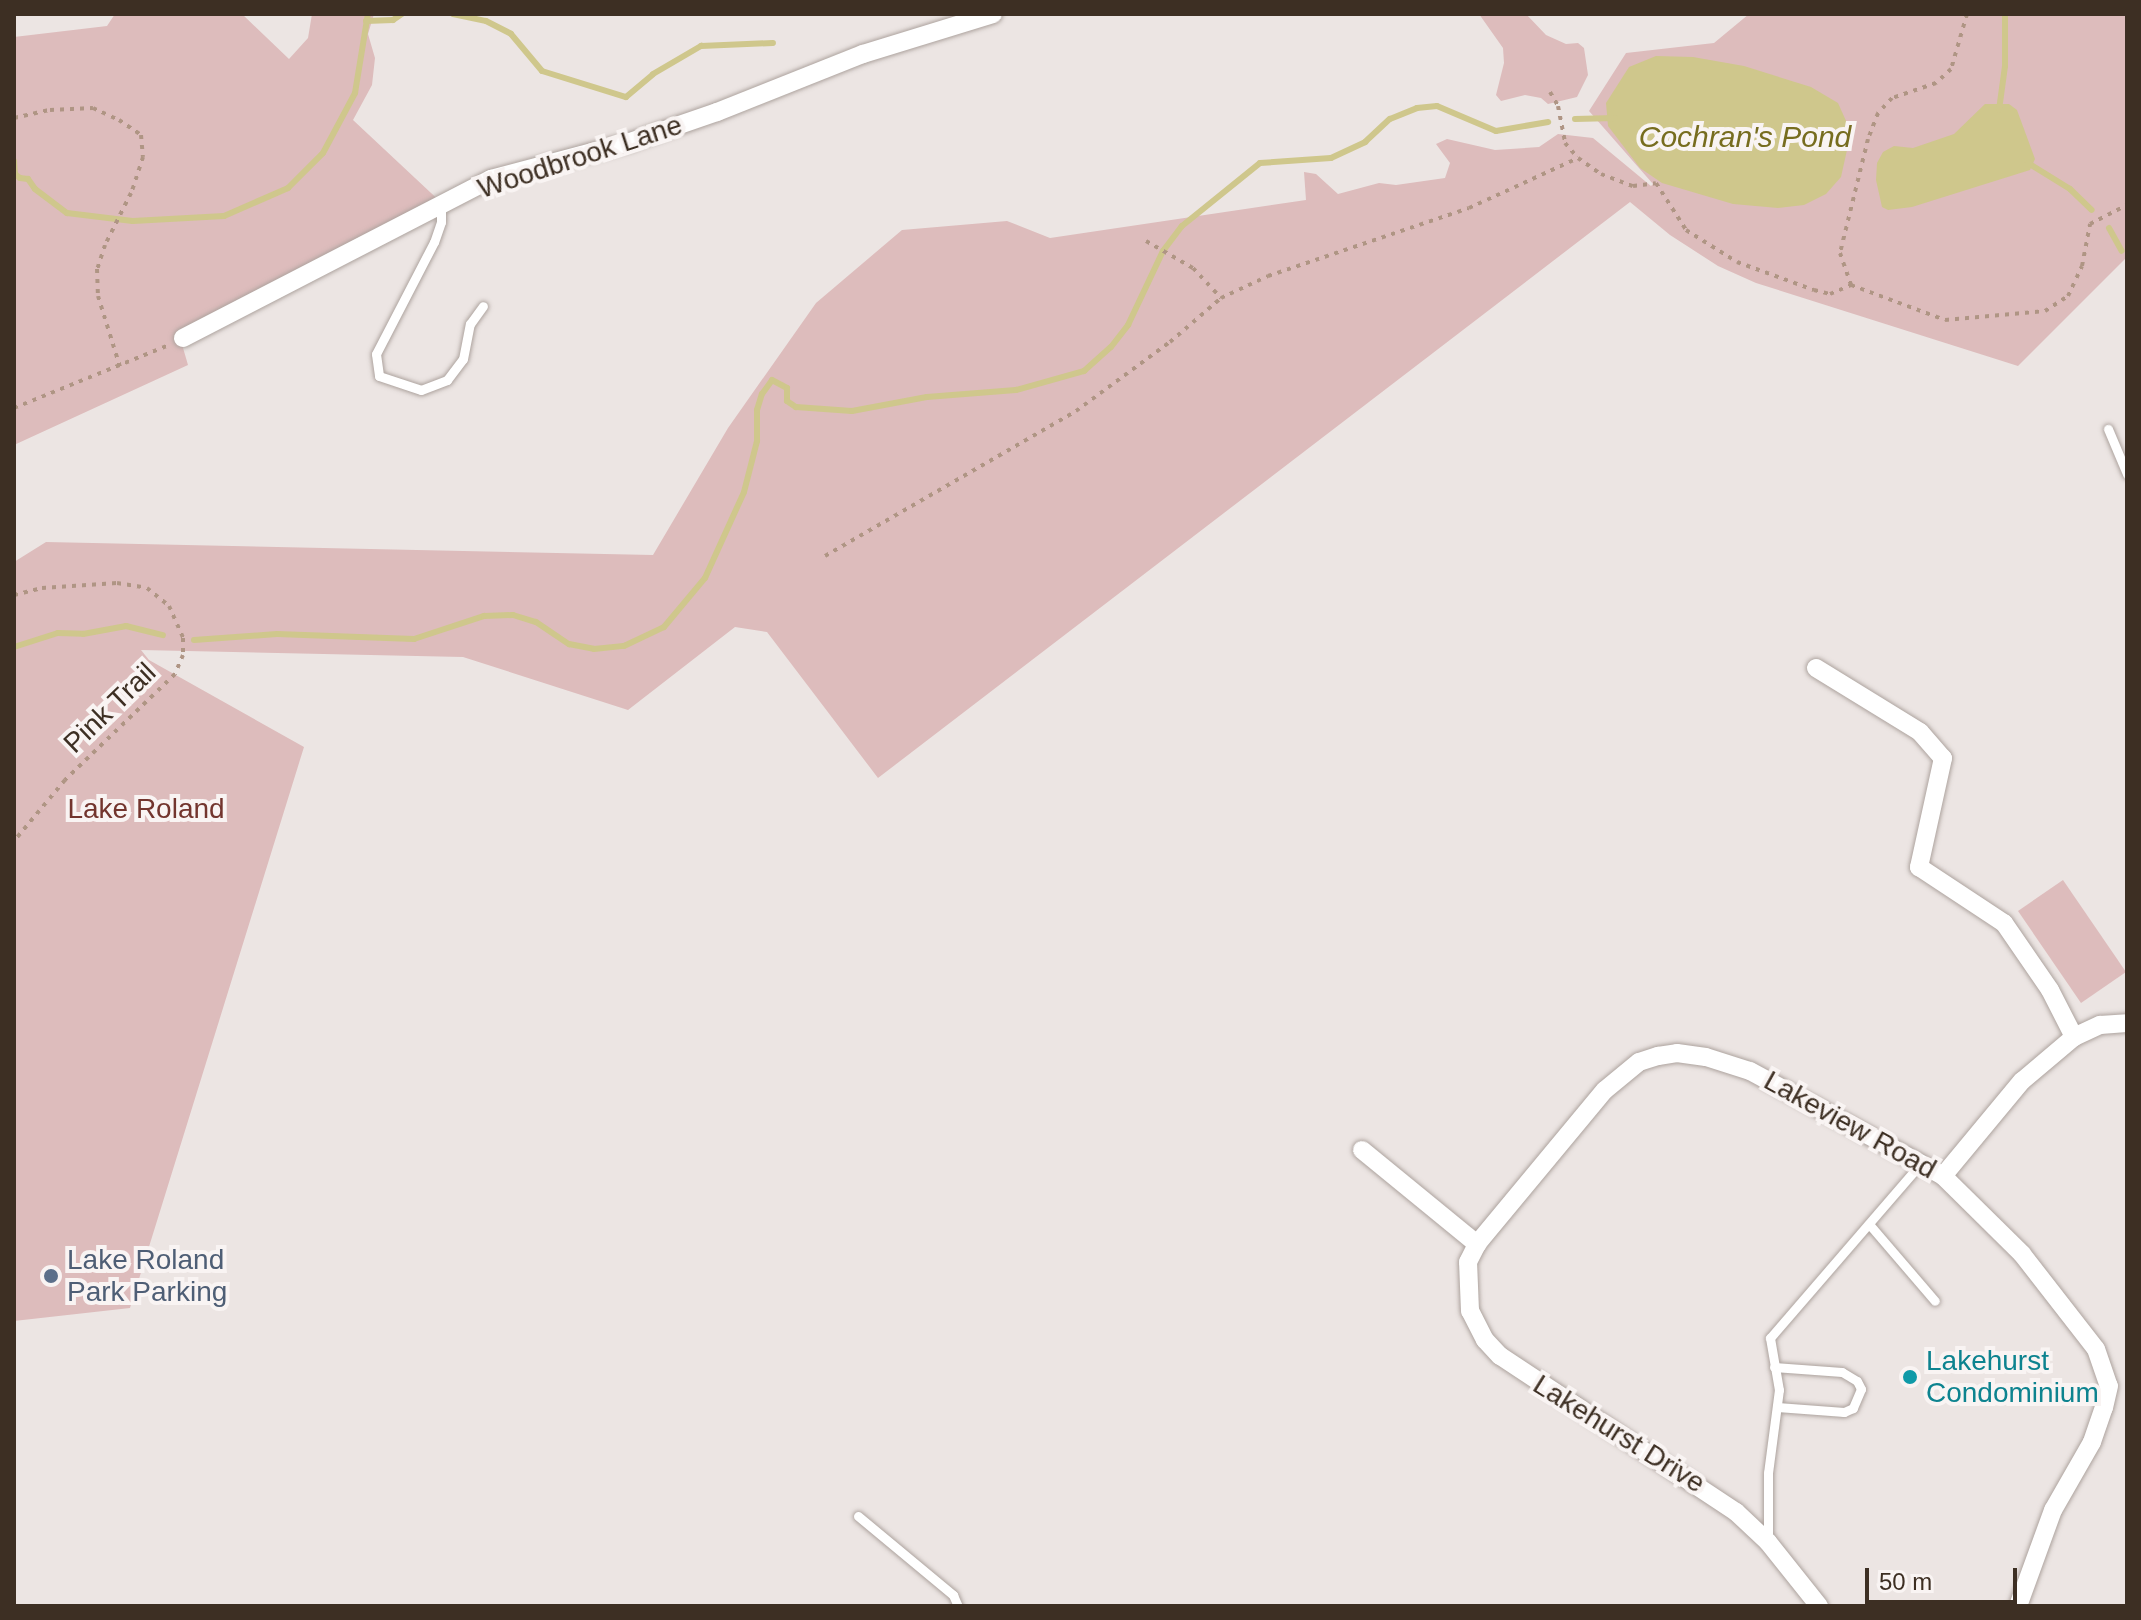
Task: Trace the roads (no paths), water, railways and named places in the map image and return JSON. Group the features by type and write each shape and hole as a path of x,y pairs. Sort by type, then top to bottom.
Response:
{"street":[{"name":"Woodbrook Lane","path":"183,338 491,179 630,142 717,112 863,54 993,14"},
{"path":"1816,668 1920,732 1943,758 1919,867 2004,923 2050,990 2074,1037"},
{"path":"1943,1176 2022,1081 2074,1037 2100,1025 2127,1023"},
{"name":"Lakeview Road","path":"1477,1244 1605,1090 1639,1062 1677,1053 1706,1057 1750,1071 1943,1176 2022,1254 2073,1317 2096,1349 2109,1386 2092,1442 2053,1510 2018,1606"},
{"path":"1362,1150 1477,1244"},
{"name":"Lakehurst Drive","path":"1477,1244 1468,1262 1470,1311 1485,1340 1500,1356 1716,1496 1768,1542 1819,1606"}],"lane":[{"path":"441,206 441,222 434,242 376,354 379,376 421,390 447,380 463,359 470,324 483,306"},
{"path":"2108,429 2127,474"},
{"path":"1768,1542 1768,1473 1777,1407 1769,1347 1775,1329 1922,1162"},
{"path":"1869,1224 1935,1301"},
{"path":"1774,1367 1842,1372 1857,1381 1861,1389 1853,1408 1844,1412 1777,1407"},
{"path":"858,1516 953,1595 958,1606"}],"water":[{"name":"Cochran's Pond","path":"1656,56 1693,57 1744,66 1811,87 1838,103 1851,132 1841,177 1826,194 1804,205 1778,208 1733,204 1662,183 1640,168 1608,126 1606,103 1629,67"},
{"path":"1985,104 2009,104 2017,110 2035,159 2030,170 1912,207 1888,210 1882,207 1876,180 1877,163 1883,152 1894,146 1913,148 1954,134"}],"waterway":[{"path":"14,161 15,174 28,179 35,189 67,213 133,221 224,216 288,188 323,153 355,93 368,14"},
{"path":"366,21 393,20 402,14"},
{"path":"453,14 486,21 511,34 542,71 626,97 653,74 701,46 773,43"},
{"path":"1999,110 2005,66 2005,14"},
{"path":"194,640 277,634 414,639 484,616 513,615 536,622 569,644 594,649 624,646 664,627 705,578 744,492 757,441 757,410 762,394 772,380 787,388 787,401 796,407 852,411 927,397 1016,390 1084,371 1111,347 1128,325 1163,251 1182,226 1260,163 1331,158 1365,142 1390,119 1417,108 1437,106 1496,131 1548,122"},
{"path":"1575,119 1615,118"},
{"path":"2028,163 2070,189 2092,210"},
{"path":"2109,228 2122,251"},
{"path":"14,647 58,633 83,634 126,626 163,635"}],"place":[{"name":"Lake Roland Park Parking","path":"51,1276"},
{"name":"Lakehurst Condominium","path":"1910,1377"}],"park label":[{"name":"Lake Roland","path":"146,809"}]}
